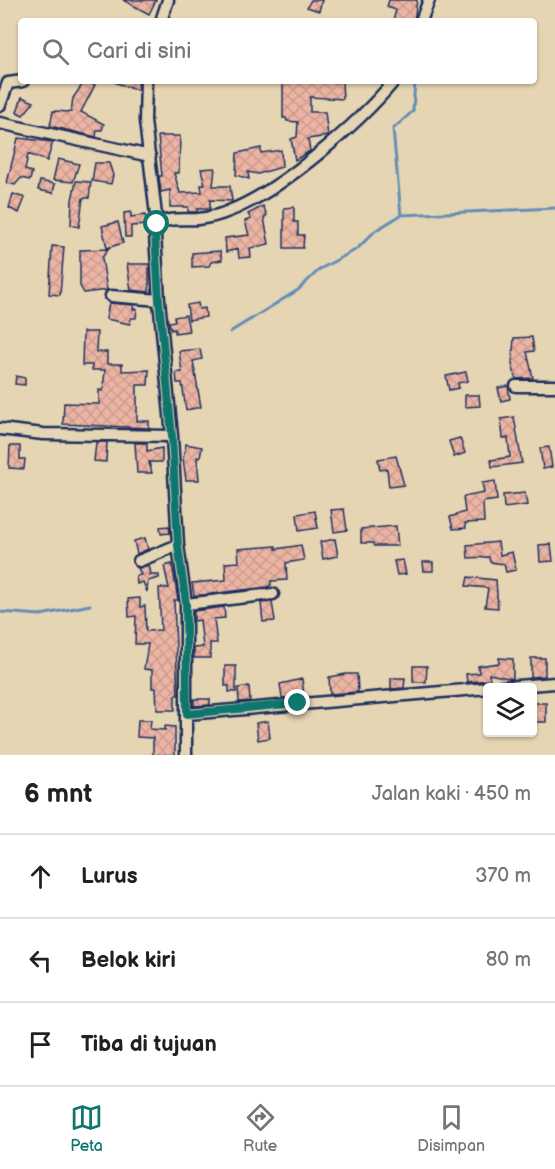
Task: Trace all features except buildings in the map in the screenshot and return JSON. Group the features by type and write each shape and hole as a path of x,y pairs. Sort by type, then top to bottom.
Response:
{"street":[{"path":"162,18 168,0"},
{"path":"422,18 429,0"},
{"path":"0,105 8,83 18,82"},
{"path":"146,84 145,121 157,224 155,235 159,300 172,436 178,545 186,604 186,755"},
{"path":"157,224 166,219 200,219 228,212 263,194 338,137 391,84"},
{"path":"0,123 150,156"},
{"path":"111,296 159,300"},
{"path":"516,386 555,387"},
{"path":"0,429 43,434 172,436"},
{"path":"139,561 178,545"},
{"path":"186,604 273,594"},
{"path":"537,684 555,683"},
{"path":"187,714 483,689"}],"waterway":[{"path":"401,215 393,129 413,111 415,84"},
{"path":"230,332 298,290 320,269 357,249 375,231 401,215 555,208"},
{"path":"0,612 41,615 90,605"}],"route":[{"path":"157,224 155,235 164,370 172,436 178,545 186,604 187,714 298,703"}]}
